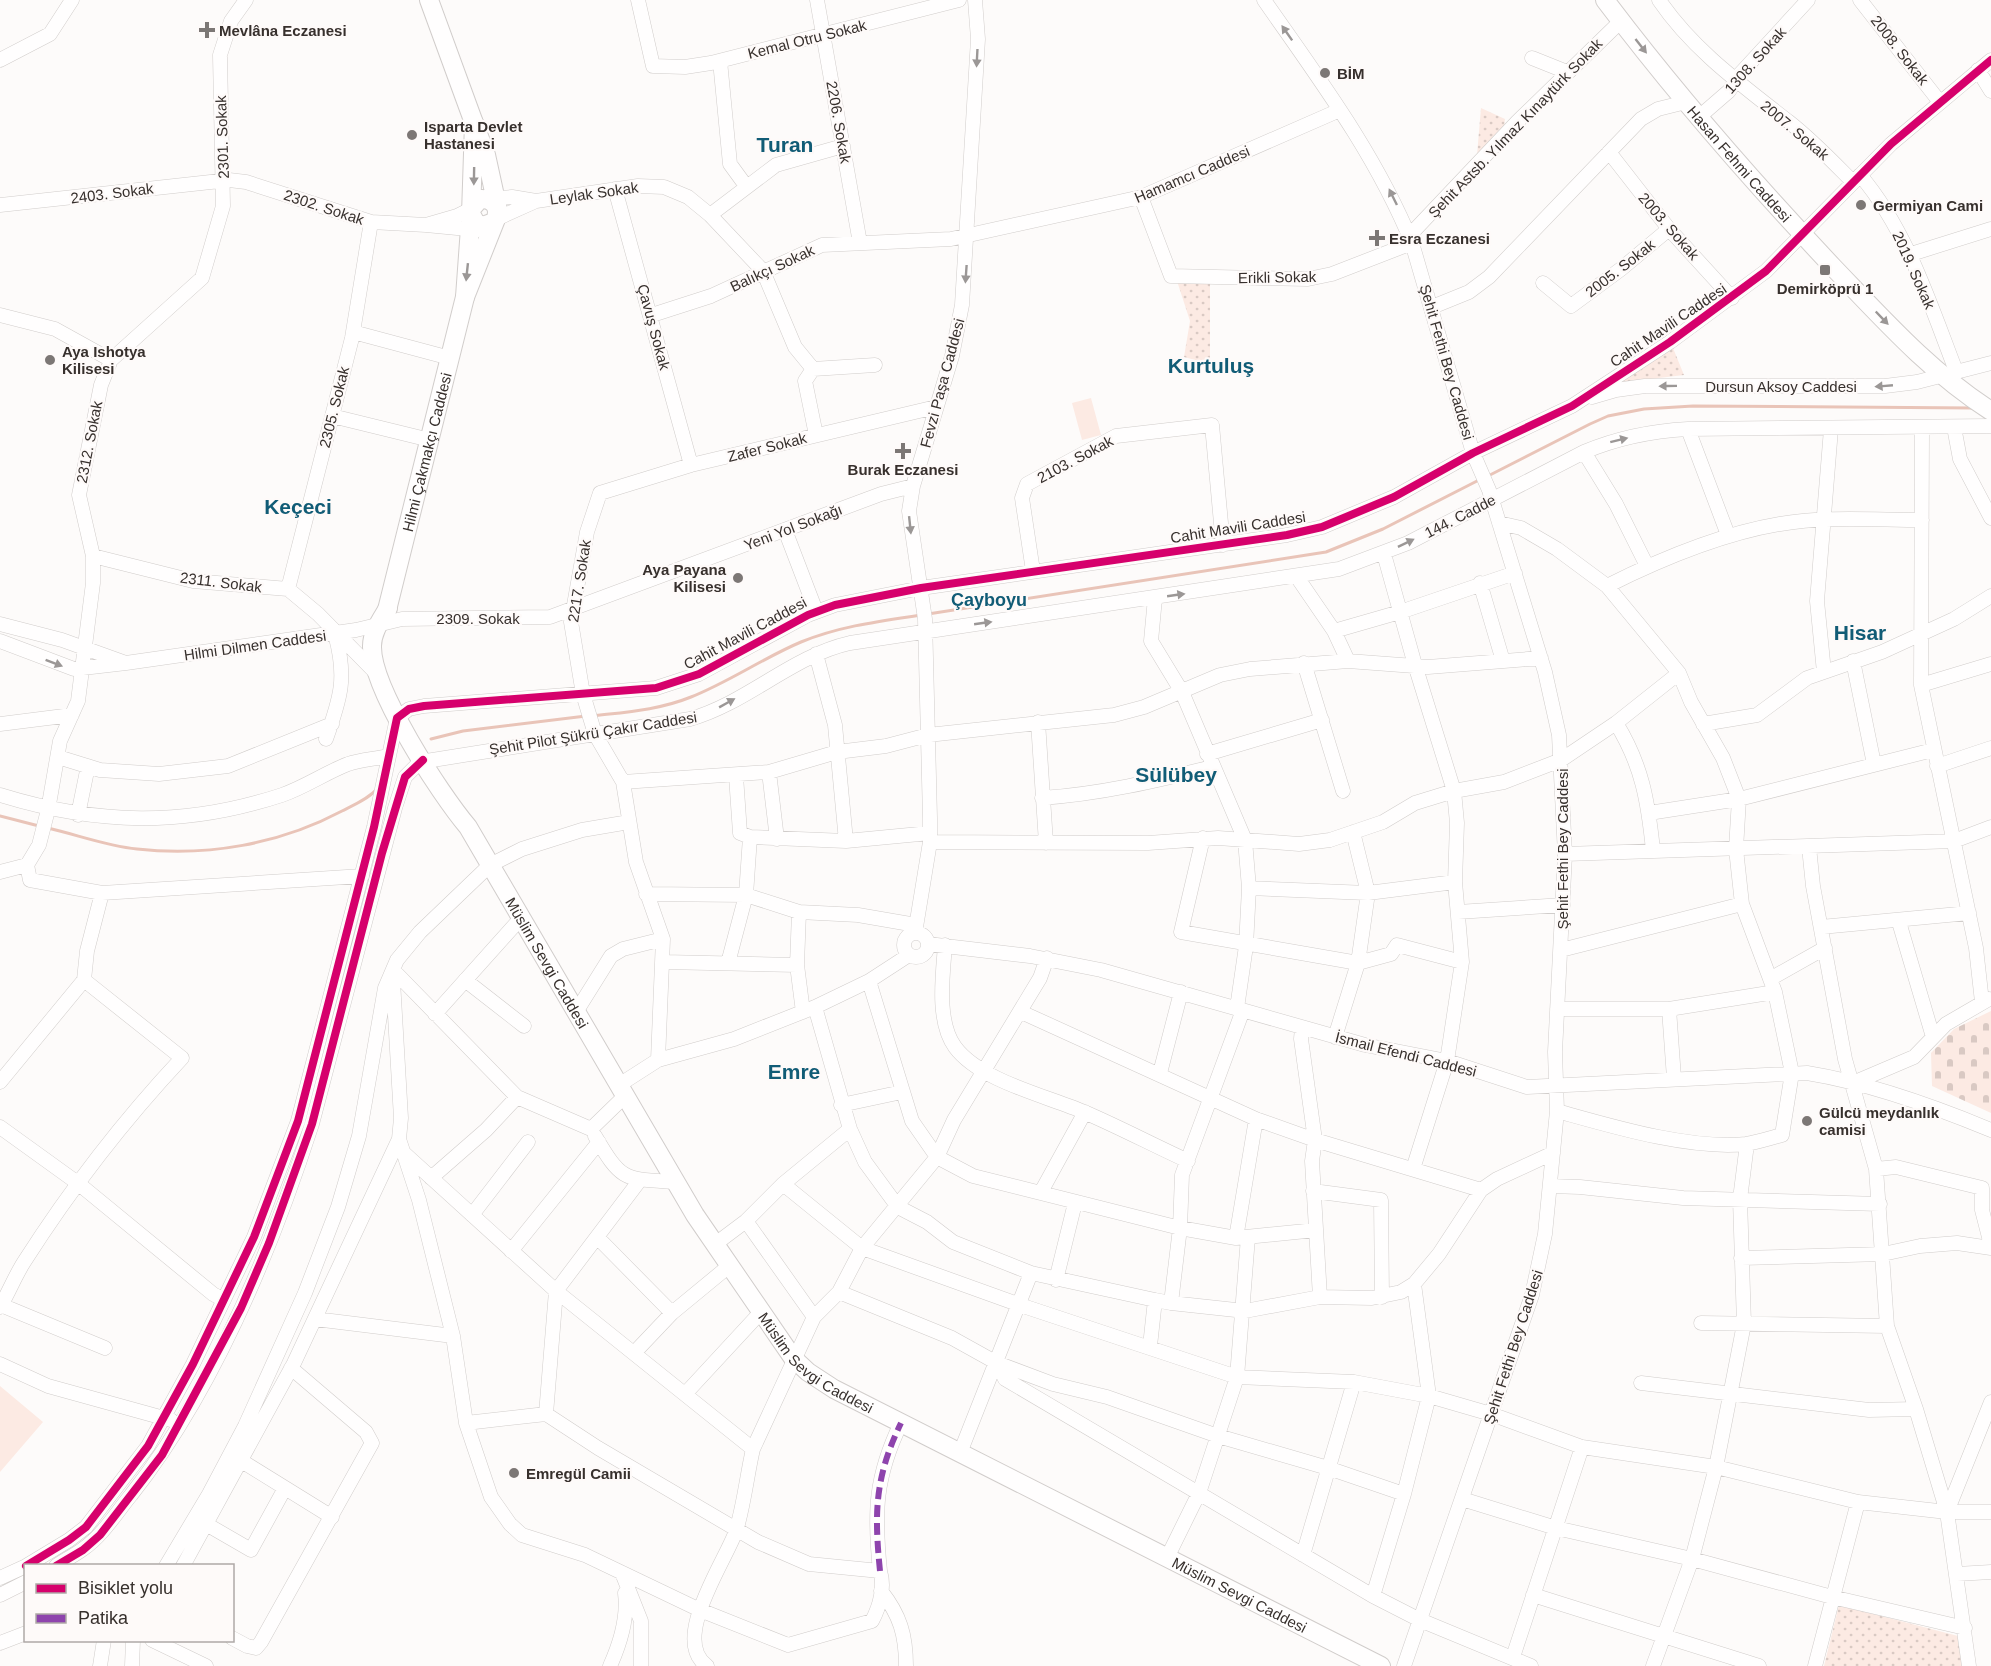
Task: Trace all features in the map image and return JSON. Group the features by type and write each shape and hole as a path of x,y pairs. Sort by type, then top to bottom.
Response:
{"main road":[{"name":"Hilmi Çakmakçı Caddesi","path":"383,619 430,440 484,213 486,154 429,0"},
{"name":"Hasan Fehmi Caddesi","path":"1605,0 1686,102 1803,235 1899,336 1991,411"},
{"name":"Hilmi Çakmakçı Caddesi","path":"465,297 484,213 474,123"},
{"name":"Müslim Sevgi Caddesi","path":"383,619 372,644 376,673 428,759 457,799 468,827 714,1245 793,1358 820,1381 1381,1666"},
{"name":"Müslim Sevgi Caddesi","path":"383,619 381,650 384,671 401,715"}],"street":[{"path":"0,60 50,34 72,0"},
{"name":"2301. Sokak","path":"202,278 221,215 224,179 220,55 228,27 246,0"},
{"name":"Kemal Otru Sokak","path":"638,0 653,66 691,66 720,61 959,0"},
{"name":"2206. Sokak","path":"817,0 860,243"},
{"name":"Fevzi Paşa Caddesi","path":"916,929 930,838 925,625 922,593 909,522 913,486 957,332 965,285 978,39 975,0"},
{"name":"Şehit Fethi Bey Caddesi","path":"1264,0 1385,180 1411,239 1475,457 1490,495 1541,658 1553,705 1562,760 1565,854 1557,1009 1555,1086 1557,1111 1538,1274 1404,1666"},
{"name":"2007. Sokak","path":"1659,0 1691,39 1735,81 1856,178"},
{"name":"1308. Sokak","path":"1699,117 1726,94 1808,0"},
{"name":"2008. Sokak","path":"1860,0 1939,101"},
{"name":"Şehit Astsb. Yılmaz Kınaytürk Sokak","path":"1411,239 1567,72 1621,21"},
{"path":"1532,58 1567,72"},
{"name":"Cahit Mavili Caddesi","path":"401,715 424,706 584,700 656,688 686,680 816,611 1033,571 1223,545 1304,531 1345,518 1394,497 1572,406 1732,298 1803,235 1856,178 1939,101 1991,60"},
{"path":"720,61 730,164 746,186"},
{"path":"1978,70 1991,92"},
{"path":"1432,307 1469,292 1489,277 1646,115 1686,102"},
{"name":"Hamamcı Caddesi","path":"968,235 1141,197 1340,110"},
{"path":"710,215 776,165 843,146"},
{"name":"2003. Sokak","path":"1609,152 1669,229 1732,298"},
{"name":"2019. Sokak","path":"1856,178 1884,206 1908,255 1950,377"},
{"name":"2403. Sokak","path":"0,205 224,179"},
{"name":"2302. Sokak","path":"224,179 246,182 372,222 426,225 484,213"},
{"name":"Leylak Sokak","path":"484,213 536,201 641,186 664,187 688,197 710,215 763,271 795,347 813,369"},
{"name":"Çavuş Sokak","path":"615,189 652,315 691,465"},
{"name":"Erikli Sokak","path":"1141,197 1171,276 1308,279 1332,274 1411,239"},
{"name":"Leylak Sokak","path":"484,213 536,201"},
{"name":"2302. Sokak","path":"426,225 457,216 484,213"},
{"name":"2305. Sokak","path":"288,589 353,332 372,222"},
{"name":"2005. Sokak","path":"1542,283 1571,306 1669,229"},
{"path":"1908,255 1991,229"},
{"name":"Balıkçı Sokak","path":"652,315 711,296 812,248 860,243 938,240 968,235"},
{"name":"2312. Sokak","path":"27,865 39,845 47,815 60,741 78,701 93,592 93,556 80,505 79,490 101,385 111,360 202,278"},
{"path":"0,315 55,329 111,360"},
{"path":"353,332 450,358"},
{"name":"Dursun Aksoy Caddesi","path":"1572,406 1616,390 1638,387 1868,387 1950,377 1991,363"},
{"path":"816,435 805,381 813,369 875,365"},
{"name":"Zafer Sokak","path":"600,493 691,465 936,407"},
{"path":"332,416 430,440"},
{"name":"2103. Sokak","path":"1033,571 1022,498 1030,482 1116,436 1212,425 1223,545"},
{"name":"144. Cadde","path":"925,625 1155,598 1339,569 1384,554 1490,495 1584,452 1634,436 1688,429 1991,426"},
{"path":"1954,427 1960,459 1991,518"},
{"path":"1853,1083 1914,1057 1946,1024 1987,1000 1921,685 1922,428"},
{"path":"1688,429 1728,535"},
{"path":"1824,672 1817,601 1831,429"},
{"path":"1584,452 1616,504 1647,566"},
{"name":"Yeni Yol Sokağı","path":"573,610 881,494 913,486"},
{"name":"2217. Sokak","path":"600,493 587,532 573,610 572,629 584,700 594,731 623,782"},
{"path":"1607,585 1647,566 1728,535 1781,524 1824,519 1922,520"},
{"path":"1499,523 1521,528 1557,549 1607,585 1679,673 1703,724 1723,758 1739,799 1736,849 1742,904 1773,986 1792,1073 1782,1135 1747,1144 1716,1144 1675,1138 1557,1111"},
{"path":"785,530 816,611"},
{"path":"1384,554 1454,791 1457,822 1455,882 1462,962 1447,1061 1413,1169"},
{"name":"2311. Sokak","path":"93,556 205,582 288,589"},
{"path":"1334,631 1400,612 1515,573"},
{"path":"1297,577 1334,631 1348,661"},
{"path":"1480,583 1503,661"},
{"path":"288,589 318,614 376,673"},
{"path":"1703,724 1757,715 1807,678 1882,652 1954,619 1991,596"},
{"path":"1155,598 1151,641 1182,692 1212,767 1226,792 1245,840 1249,888 1240,1009 1212,1101 1182,1176 1180,1228 1171,1303"},
{"name":"2309. Sokak","path":"383,619 542,617 573,610"},
{"name":"Hilmi Dilmen Caddesi","path":"0,641 65,667 81,670 335,633 383,619"},
{"name":"Hilmi Dilmen Caddesi","path":"0,624 84,647 126,663"},
{"name":"Şehit Pilot Şükrü Çakır Caddesi","path":"428,759 699,716 816,654 850,643 925,625"},
{"path":"326,739 332,724 343,674 343,663 335,633"},
{"path":"816,654 835,725 846,841"},
{"path":"658,1060 663,939 636,862 623,782 769,772 837,752 886,746 927,735 1113,715 1182,692 1220,675 1304,663 1348,661 1428,667 1541,658"},
{"path":"1853,661 1874,764"},
{"path":"1304,663 1343,791"},
{"path":"1921,685 1991,664"},
{"path":"735,776 740,833 750,837 846,841 930,838 1046,843 1148,843 1203,838 1299,844 1330,840 1383,822 1415,803 1454,791 1503,782 1562,760 1616,723 1679,673"},
{"path":"0,724 72,715"},
{"path":"29,1564 86,1527 116,1490 166,1417 254,1238 298,1121 362,876 388,756 401,715"},
{"path":"1207,754 1322,720"},
{"path":"1038,722 1046,843"},
{"path":"1616,723 1633,751 1649,813 1653,850"},
{"path":"58,757 100,770 159,774 228,766 332,724"},
{"path":"1937,766 1991,748"},
{"path":"1649,813 1739,799 1933,750"},
{"path":"0,795 47,815 78,814 171,819 226,811 304,786 348,764 388,756"},
{"path":"59,1564 83,1550 100,1535 162,1455 181,1424 241,1308 297,1169 312,1124 405,777 428,759"},
{"path":"78,814 88,766"},
{"path":"1042,798 1079,795 1142,784 1212,767"},
{"path":"769,772 777,839"},
{"path":"167,1564 209,1494 245,1426 338,1207 358,1136 385,988 397,960 420,932 490,865 522,849 582,830 629,822"},
{"path":"1565,854 1954,841 1991,827"},
{"path":"1335,1037 1358,963 1368,893 1353,832"},
{"path":"728,963 746,895 750,837"},
{"path":"1203,838 1181,932 1246,946 1358,963 1391,954 1397,945 1462,962"},
{"path":"1809,847 1845,1059 1876,1169 1887,1326 1916,1409 1947,1512 1970,1666"},
{"path":"0,872 27,865 30,880 102,893 362,876"},
{"path":"1249,888 1368,893 1455,882"},
{"path":"0,1082 84,980 87,951 102,893"},
{"path":"591,1129 622,1090 658,1060 734,1039 809,1009 869,981 909,955 921,957 927,951 928,944 925,936 916,929 858,915 799,912 746,895 646,894"},
{"path":"1561,950 1742,904"},
{"path":"1458,912 1563,905"},
{"path":"799,912 798,965 809,1009 841,1105 865,1162 898,1207 927,1222 953,1242 1031,1273 1171,1303 1245,1311 1320,1297 1382,1297 1401,1293 1414,1284 1439,1254 1481,1190 1497,1179 1553,1153"},
{"path":"1821,927 1899,922 1969,914"},
{"path":"435,1014 521,918"},
{"path":"1899,922 1933,1037"},
{"path":"909,955 904,948 904,940 916,929"},
{"path":"576,1012 611,956 623,949 663,939"},
{"name":"İsmail Efendi Caddesi","path":"928,944 1047,958 1101,970 1380,1049 1447,1061 1519,1086 1792,1073 1826,1076 1918,1103 1991,1130"},
{"path":"945,945 942,998 948,1029 955,1047 983,1072 1085,1112 1188,1161"},
{"path":"1557,1009 1669,1009 1773,986 1825,948"},
{"path":"707,1666 695,1652 693,1638 700,1610 736,1530 753,1449 793,1358 814,1317 839,1292 862,1248 898,1207 937,1156 954,1120 1040,978 1047,958"},
{"path":"663,962 798,965"},
{"path":"392,971 516,1097 591,1129 619,1173 640,1180 676,1182"},
{"path":"392,971 401,1146 419,1200 453,1336 465,1423 491,1497 510,1524 522,1535 585,1555 700,1610 788,1646 872,1621 878,1609 881,1591 876,1534 878,1486 886,1453 901,1423"},
{"path":"84,980 182,1058 158,1083 79,1184 24,1263 1,1306 105,1348"},
{"path":"465,980 524,1026"},
{"path":"869,981 912,1121 937,1156 974,1176 1180,1228 1242,1237 1316,1230"},
{"path":"1160,1074 1181,992"},
{"path":"1669,1009 1674,1078"},
{"path":"1021,1012 1160,1074 1212,1101 1256,1119 1315,1140 1481,1190"},
{"path":"1302,1028 1300,1039 1315,1140 1312,1161 1320,1297"},
{"path":"841,1105 902,1092"},
{"path":"431,1178 486,1130 516,1097"},
{"path":"1041,1192 1085,1112"},
{"path":"1167,1558 1199,1493 1237,1377 1245,1311 1242,1237 1256,1119"},
{"path":"0,1127 79,1184 213,1294 224,1300"},
{"path":"714,1245 746,1221 783,1184 850,1129"},
{"path":"472,1215 528,1142"},
{"path":"511,1251 598,1142"},
{"path":"1653,1666 1692,1559 1716,1467 1744,1324 1740,1199 1747,1144"},
{"path":"401,1146 431,1178 556,1291 635,1352 753,1449"},
{"path":"184,1564 291,1368 374,1188 401,1146"},
{"path":"1741,1258 1883,1254 1920,1246 1957,1243 1991,1246 1982,1210 1982,1188 1896,1167 1876,1169"},
{"path":"546,1414 556,1291 640,1180"},
{"path":"783,1184 862,1248 1020,1305 1150,1346 1237,1377 1354,1382 1429,1396 1491,1414 1582,1447 1716,1467 1858,1502 1947,1512 1991,1512"},
{"path":"1550,1186 1683,1198 1880,1204"},
{"path":"1313,1191 1381,1200 1382,1297"},
{"path":"1056,1280 1075,1203"},
{"path":"746,1221 814,1317"},
{"path":"597,1237 672,1313"},
{"path":"635,1352 672,1313 729,1266"},
{"path":"960,1453 1031,1273"},
{"path":"1373,1596 1404,1494 1429,1396 1414,1284"},
{"path":"839,1292 952,1338 997,1363 1053,1384 1107,1397 1218,1436 1328,1468 1404,1494"},
{"path":"1150,1346 1155,1300"},
{"path":"686,1393 760,1313"},
{"path":"315,1320 453,1336"},
{"path":"1701,1323 1887,1326"},
{"path":"997,1363 1005,1379 1373,1596 1420,1620 1531,1666"},
{"path":"0,1364 48,1386 166,1417 181,1424"},
{"path":"234,1639 256,1648 261,1642 372,1443 366,1432 291,1368"},
{"path":"1303,1555 1354,1382"},
{"path":"1641,1383 1869,1410 1916,1409"},
{"path":"1947,1512 1991,1402"},
{"path":"465,1423 546,1414 736,1530 809,1564 880,1571"},
{"path":"1513,1657 1582,1447"},
{"path":"240,1460 332,1517"},
{"path":"206,1524 251,1550 285,1488"},
{"path":"1462,1499 1556,1528 1692,1559 1832,1597 1965,1628"},
{"path":"1815,1666 1858,1502"},
{"path":"0,1578 24,1567"},
{"path":"1957,1574 1991,1572"},
{"path":"610,1666 617,1651 627,1607 622,1573"},
{"path":"622,1573 641,1621 641,1666"},
{"path":"0,1595 24,1583"},
{"path":"881,1591 897,1612 902,1629 906,1666"},
{"path":"1533,1595 1759,1666"},
{"path":"0,1643 24,1634"},
{"path":"100,1666 104,1642"},
{"path":"132,1666 133,1642"},
{"path":"154,1642 206,1666"}],"green space":[{"path":"1481,108 1505,119 1504,127 1477,155"},
{"path":"1177,281 1210,281 1210,364 1184,357 1190,321"},
{"path":"1673,348 1684,375 1617,383"},
{"path":"1091,398 1101,435 1082,440 1072,403"},
{"path":"1991,1011 1991,1113 1932,1086 1931,1053 1954,1029"},
{"path":"0,1386 43,1422 0,1472"},
{"path":"1839,1605 1958,1636 1963,1666 1824,1666"}],"waterway":[{"path":"1488,476 1608,416 1644,409 1693,406 1973,408"},
{"path":"928,614 1326,552 1383,529 1479,480"},
{"path":"592,716 667,705 705,691 787,648 816,636 861,625 921,615"},
{"path":"431,739 463,731 586,716"},
{"path":"48,828 126,848 163,851 216,849 268,840 294,832 356,804 377,789"},
{"path":"0,816 39,826"}],"marked path":[{"path":"880,1571 877,1531 878,1495 892,1442 901,1423"}],"cycle path":[{"path":"29,1564 86,1527 148,1446 193,1364 254,1237 298,1121 374,827 397,718 409,709 424,706 656,688 699,674 808,615 835,605 921,588 1287,535 1322,527 1394,497 1473,453 1572,406 1670,342 1766,271 1891,144 1991,60"},
{"path":"59,1564 83,1550 100,1535 162,1455 241,1308 269,1243 312,1124 382,853 405,777 423,760"}],"place":[{"name":"Mevlâna Eczanesi","path":"207,30"},
{"name":"BİM","path":"1325,73"},
{"name":"Isparta Devlet Hastanesi","path":"412,135"},
{"name":"Germiyan Cami","path":"1861,205"},
{"name":"Esra Eczanesi","path":"1377,238"},
{"name":"Demirköprü 1","path":"1825,270"},
{"name":"Aya Ishotya Kilisesi","path":"50,360"},
{"name":"Burak Eczanesi","path":"903,451"},
{"name":"Aya Payana Kilisesi","path":"738,578"},
{"name":"Gülcü meydanlık camisi","path":"1807,1121"},
{"name":"Emregül Camii","path":"514,1473"}],"district":[{"name":"Turan","path":"785,144"},
{"name":"Kurtuluş","path":"1211,365"},
{"name":"Keçeci","path":"298,506"},
{"name":"Çayboyu","path":"989,600"},
{"name":"Hisar","path":"1860,632"},
{"name":"Sülübey","path":"1176,774"},
{"name":"Emre","path":"794,1071"}]}
